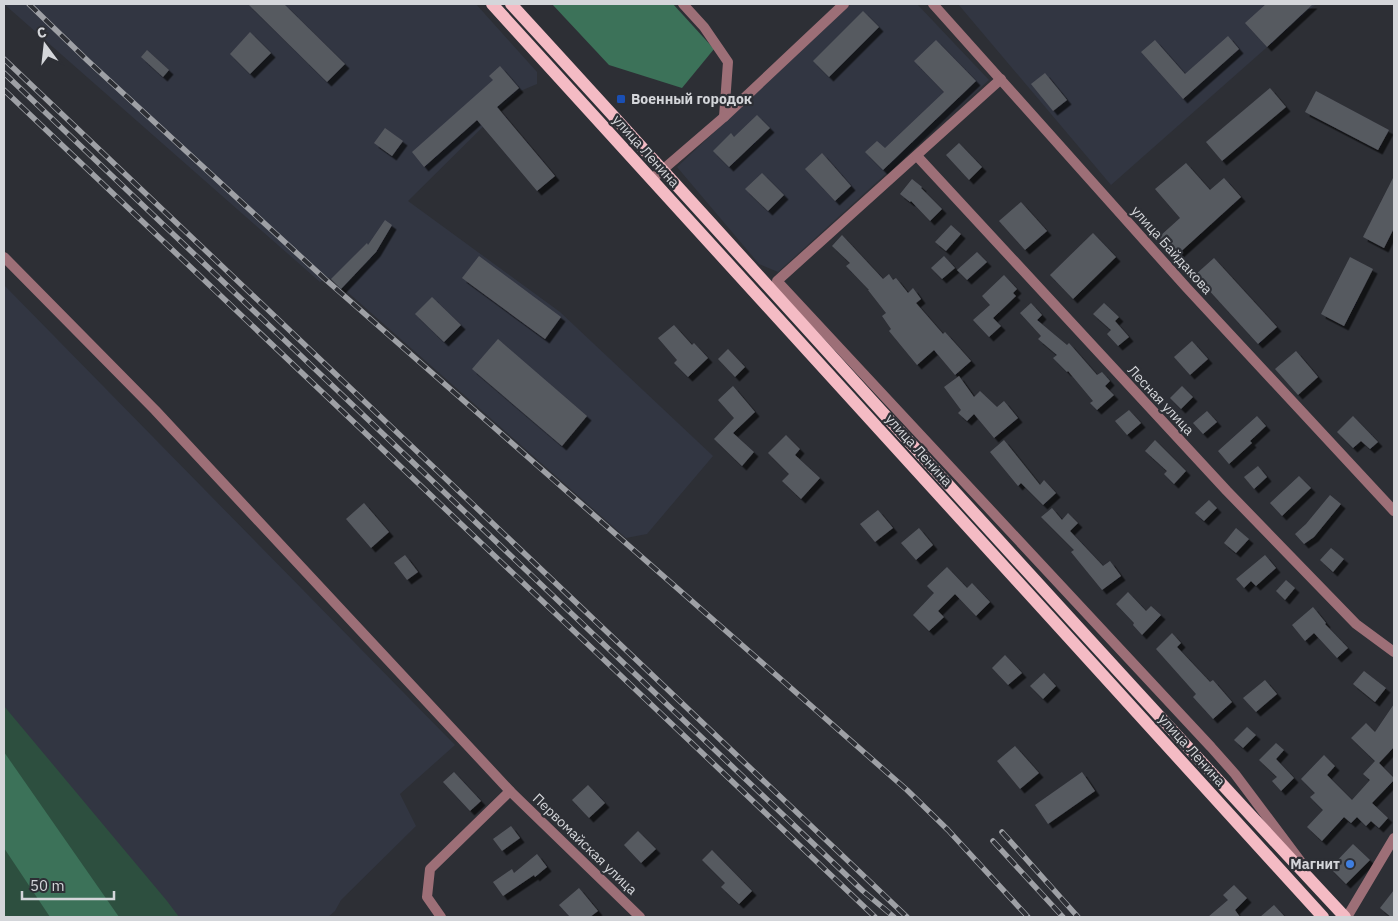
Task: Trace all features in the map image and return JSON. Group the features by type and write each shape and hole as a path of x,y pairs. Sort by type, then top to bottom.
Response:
{"main road":[{"name":"улица Ленина","path":"492,4 1323,917"},
{"name":"улица Ленина","path":"511,4 1047,595 1346,917"}],"street":[{"path":"683,4 704,27 728,62 724,117"},
{"path":"652,179 724,117 844,4"},
{"name":"улица Байдакова","path":"933,4 1186,287 1394,511"},
{"path":"917,156 1001,79"},
{"name":"улица Ленина","path":"917,156 777,281 1229,767 1318,888"},
{"name":"Лесная улица","path":"917,156 1227,491 1356,624 1394,652"},
{"name":"Первомайская улица","path":"4,257 155,410 510,791 640,917"},
{"path":"441,917 427,897 430,869 510,791"},
{"path":"1346,917 1394,838"}],"shaded area":[{"path":"4,4 476,4 537,72 537,84 518,92 408,201 560,312 713,456 647,534 626,538 344,289 328,277 320,282"},
{"path":"851,4 917,4 989,80 778,272 759,264 677,167"},
{"path":"958,4 1316,4 1111,185"},
{"path":"4,285 455,745 400,794 416,826 341,900 335,911 328,917 4,917"}],"green space":[{"path":"552,4 673,4 714,49 682,88 609,65"},
{"path":"4,706 167,901 179,917 4,917"},
{"path":"4,752 119,917 50,917 4,848"}],"building":[{"path":"248,4 284,4 345,64 327,82"},
{"path":"1266,4 1313,4 1267,47 1245,23"},
{"path":"863,11 879,27 829,77 813,61"},
{"path":"250,32 271,53 250,74 230,54"},
{"path":"1228,36 1239,49 1183,99 1141,52 1155,40 1185,74"},
{"path":"936,40 976,81 883,170 865,152 877,141 885,148 944,92 914,61"},
{"path":"147,50 169,70 163,77 141,57"},
{"path":"500,66 519,88 497,107 555,176 537,191 477,120 424,167 412,152 493,80 489,76"},
{"path":"1045,73 1067,100 1053,111 1031,84"},
{"path":"1270,88 1286,107 1222,161 1206,142"},
{"path":"1316,91 1389,130 1378,150 1305,112"},
{"path":"757,115 770,128 729,167 713,151 731,133 734,137"},
{"path":"385,128 403,141 392,156 374,143"},
{"path":"959,143 982,167 969,180 946,155"},
{"path":"822,153 851,186 835,201 805,169"},
{"path":"1186,163 1210,190 1224,178 1241,197 1176,256 1159,237 1180,218 1155,189"},
{"path":"762,173 784,195 768,211 745,189"},
{"path":"1394,176 1394,228 1384,248 1363,237"},
{"path":"912,179 942,209 930,221 911,201 900,194"},
{"path":"1021,202 1047,231 1025,250 999,221"},
{"path":"385,220 392,225 376,252 341,289 331,279 367,243 368,245"},
{"path":"951,225 961,234 946,251 935,242"},
{"path":"1093,233 1116,257 1073,299 1050,275"},
{"path":"842,235 883,279 889,274 893,280 896,278 908,293 913,288 921,299 916,303 943,334 945,332 971,361 955,375 934,350 917,365 889,331 891,329 882,316 886,313 869,290 846,266 850,263 832,246"},
{"path":"977,252 987,262 967,280 957,270"},
{"path":"479,256 561,317 545,339 462,278"},
{"path":"944,256 955,268 942,279 931,268"},
{"path":"1350,257 1373,269 1344,326 1321,314"},
{"path":"1214,258 1277,327 1258,344 1195,275"},
{"path":"1004,275 1017,289 1013,293 1016,296 993,318 1001,326 989,337 973,320 990,305 982,296"},
{"path":"432,297 461,325 444,342 415,314"},
{"path":"1031,303 1042,315 1037,320 1067,345 1069,343 1097,375 1102,372 1110,381 1105,386 1114,395 1097,410 1090,403 1093,401 1068,371 1053,358 1057,355 1038,339 1041,336 1020,313"},
{"path":"1104,303 1119,317 1115,321 1129,337 1118,346 1107,334 1111,330 1093,314"},
{"path":"674,325 692,345 694,343 708,358 688,377 674,363 677,360 658,338"},
{"path":"498,339 587,416 562,446 472,369"},
{"path":"1192,341 1208,359 1190,375 1174,357"},
{"path":"728,349 745,367 735,377 718,359"},
{"path":"1296,351 1318,377 1298,395 1275,369"},
{"path":"959,376 974,397 980,391 997,407 1004,401 1018,418 994,438 974,414 967,421 958,413 961,410 944,387"},
{"path":"733,386 755,412 733,433 754,452 742,466 714,439 734,418 718,400"},
{"path":"1182,386 1193,397 1181,409 1170,398"},
{"path":"1129,410 1141,423 1127,435 1115,421"},
{"path":"1207,411 1217,422 1203,434 1193,423"},
{"path":"1257,416 1266,426 1250,441 1252,443 1229,464 1218,451"},
{"path":"1353,416 1378,442 1370,449 1361,441 1353,448 1337,432"},
{"path":"786,435 800,449 795,455 820,478 801,499 782,481 789,474 768,453"},
{"path":"1004,440 1040,485 1044,480 1056,493 1043,505 1021,483 1018,486 990,452"},
{"path":"1155,440 1186,471 1174,484 1164,474 1167,471 1145,451"},
{"path":"1258,466 1267,477 1254,489 1244,477"},
{"path":"1299,476 1311,488 1282,516 1270,503"},
{"path":"1330,495 1341,504 1314,537 1304,544 1295,534 1306,524"},
{"path":"1209,500 1217,508 1204,521 1195,513"},
{"path":"364,503 389,532 371,548 346,519"},
{"path":"1052,508 1062,520 1068,513 1078,523 1070,531 1103,566 1110,561 1121,576 1102,590 1071,552 1074,550 1041,517"},
{"path":"878,510 893,528 875,542 860,524"},
{"path":"919,528 933,545 916,560 901,543"},
{"path":"1236,528 1249,539 1236,553 1224,543"},
{"path":"1331,548 1344,559 1333,572 1320,560"},
{"path":"405,555 418,572 407,580 394,563"},
{"path":"1265,555 1276,568 1256,586 1251,581 1244,588 1236,579"},
{"path":"947,567 967,588 972,583 990,602 976,616 955,594 938,611 944,617 929,631 913,615 934,593 927,586"},
{"path":"1286,580 1295,588 1285,600 1276,591"},
{"path":"1128,592 1146,611 1151,606 1161,615 1142,635 1133,625 1134,623 1116,604"},
{"path":"1313,607 1325,624 1348,648 1337,658 1314,633 1305,641 1292,625"},
{"path":"1172,633 1181,643 1177,647 1210,682 1213,680 1232,702 1213,719 1193,697 1196,694 1156,649"},
{"path":"1005,655 1022,673 1008,685 992,668"},
{"path":"1364,671 1386,688 1375,702 1353,684"},
{"path":"1044,673 1056,686 1043,699 1030,686"},
{"path":"1265,680 1277,694 1256,712 1243,698"},
{"path":"1394,704 1394,747 1379,763 1394,780 1372,803 1388,818 1379,828 1371,821 1366,826 1357,817 1351,823 1344,817 1322,841 1307,827 1323,810 1310,797 1315,793 1301,779 1324,755 1335,766 1327,775 1352,800 1370,780 1363,774 1375,761 1351,738 1366,723 1375,732"},
{"path":"1247,727 1256,735 1243,748 1234,740"},
{"path":"1276,743 1284,750 1276,759 1294,778 1281,791 1272,781 1277,777 1259,760"},
{"path":"1015,746 1039,773 1020,789 997,761"},
{"path":"454,772 481,801 470,811 443,782"},
{"path":"1082,772 1095,791 1048,824 1035,805"},
{"path":"588,785 605,803 589,818 572,800"},
{"path":"511,826 520,838 502,851 493,839"},
{"path":"638,831 656,849 641,863 624,845"},
{"name":"Магнит","path":"1353,844 1370,860 1346,884 1330,868"},
{"path":"712,850 752,891 739,904 721,887 725,883 702,860"},
{"path":"537,854 547,867 535,877 534,875 503,896 493,882 512,869 514,873"},
{"path":"1234,885 1247,898 1235,910 1240,917 1208,917 1228,900 1223,895"},
{"path":"579,888 598,911 590,917 570,917 559,905"},
{"path":"1394,890 1394,917 1391,917 1380,908"},
{"path":"1274,905 1285,917 1260,917"}],"railway":[{"path":"29,4 88,61 325,279 907,790 948,830 1028,917"},
{"path":"4,59 907,917"},
{"path":"4,73 863,891 894,917"},
{"path":"4,90 875,917"},
{"path":"1002,832 1078,917"},
{"path":"993,841 1063,917"}],"place":[{"name":"Военный городок","path":"621,99"},
{"name":"Магнит","path":"1350,864"}]}
